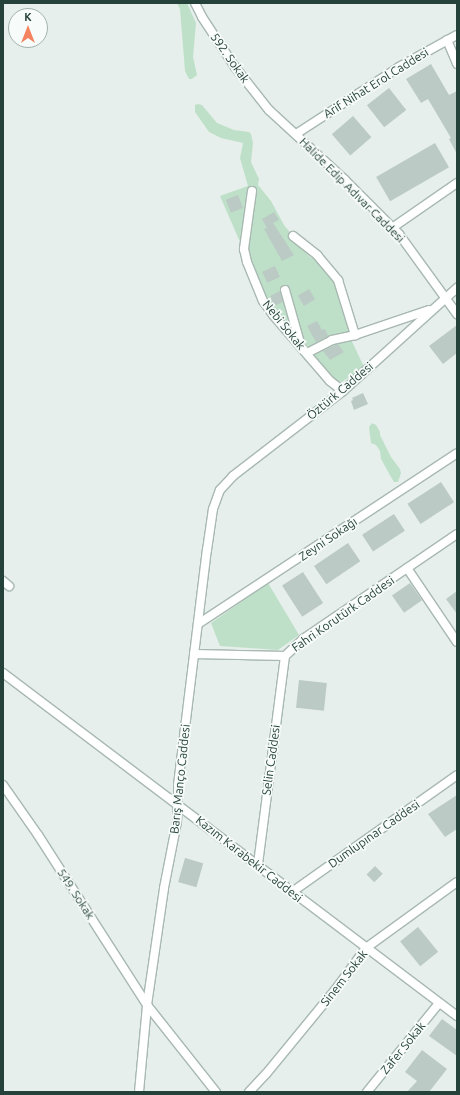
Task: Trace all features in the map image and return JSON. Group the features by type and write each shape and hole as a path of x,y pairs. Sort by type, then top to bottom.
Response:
{"street":[{"name":"592. Sokak","path":"195,3 202,17 235,67 269,110"},
{"name":"Arif Nihat Erol Caddesi","path":"296,134 399,67 457,35"},
{"path":"446,40 457,64"},
{"name":"Halide Edip Adıvar Caddesi","path":"269,110 345,180 392,228 446,297 457,314"},
{"path":"392,228 457,183"},
{"name":"Nebi Sokak","path":"252,191 244,249 247,262 263,300 273,315 330,381 343,391"},
{"path":"293,236 316,255 338,280 355,335"},
{"name":"Öztürk Caddesi","path":"220,490 233,476 343,391 457,288"},
{"path":"285,290 300,346"},
{"path":"307,353 332,340 355,335 432,310"},
{"name":"Zeyni Sokağı","path":"198,624 457,453"},
{"name":"Barış Manço Caddesi","path":"140,1092 147,1005 164,888 177,822 178,785 213,509 220,490"},
{"name":"Fahri Korutürk Caddesi","path":"194,654 285,656 303,639 457,534"},
{"path":"407,568 457,642"},
{"name":"Selin Caddesi","path":"258,864 285,656"},
{"name":"Kazım Karabekir Caddesi","path":"3,673 258,864 292,892 457,1016"},
{"name":"Dumlupınar Caddesi","path":"292,892 457,775"},
{"name":"549. Sokak","path":"3,785 38,835 147,1005 216,1092"},
{"name":"Sinem Sokak","path":"248,1092 266,1074 335,990 366,948 457,882"},
{"name":"Zafer Sokak","path":"368,1092 439,1003"}],"green space":[{"path":"177,3 187,3 196,23 193,57 197,75 192,79 189,79 185,71 180,9"},
{"path":"195,105 202,105 217,123 234,130 249,132 251,134 253,143 251,162 259,179 258,185 271,201 284,225 310,257 319,260 335,281 350,328 348,333 364,367 342,382 336,381 275,310 260,288 220,196 248,186 240,158 243,143 221,138 209,132 195,112"},
{"path":"372,423 376,425 391,457 400,469 401,473 398,482 394,482 381,459 380,451 376,445 371,443 369,427"},
{"path":"268,583 299,635 278,650 220,646 211,623"}],"building":[{"path":"431,64 449,95 457,91 457,154 449,139 451,138 428,99 421,103 406,79"},
{"path":"389,88 406,110 384,127 367,105"},
{"path":"353,116 371,137 350,156 332,134"},
{"path":"435,143 449,167 390,201 376,177"},
{"path":"238,195 243,208 231,213 226,200"},
{"path":"274,212 279,220 273,223 294,255 282,261 264,229 267,228 262,219"},
{"path":"275,266 280,277 267,283 262,272"},
{"path":"309,289 315,299 304,306 298,296"},
{"path":"280,291 283,302 274,306 270,296"},
{"path":"317,321 322,330 325,329 328,336 316,342 307,326"},
{"path":"457,325 457,353 443,364 429,346"},
{"path":"338,344 344,352 330,360 323,351"},
{"path":"363,393 368,404 354,410 351,401 353,400 352,398"},
{"path":"441,482 454,502 421,524 407,504"},
{"path":"394,514 405,531 373,551 362,535"},
{"path":"348,543 360,561 326,584 314,566"},
{"path":"303,572 323,603 302,617 282,586"},
{"path":"410,583 422,600 404,613 392,596"},
{"path":"457,591 457,614 446,599"},
{"path":"299,680 327,683 324,711 296,708"},
{"path":"457,795 457,829 445,837 428,814"},
{"path":"185,858 203,863 196,887 178,882"},
{"path":"375,866 383,874 374,882 367,874"},
{"path":"418,927 438,952 420,966 400,941"},
{"path":"442,1019 457,1030 457,1056 429,1036"},
{"path":"422,1050 447,1069 429,1092 407,1092 417,1081 405,1072"}]}
